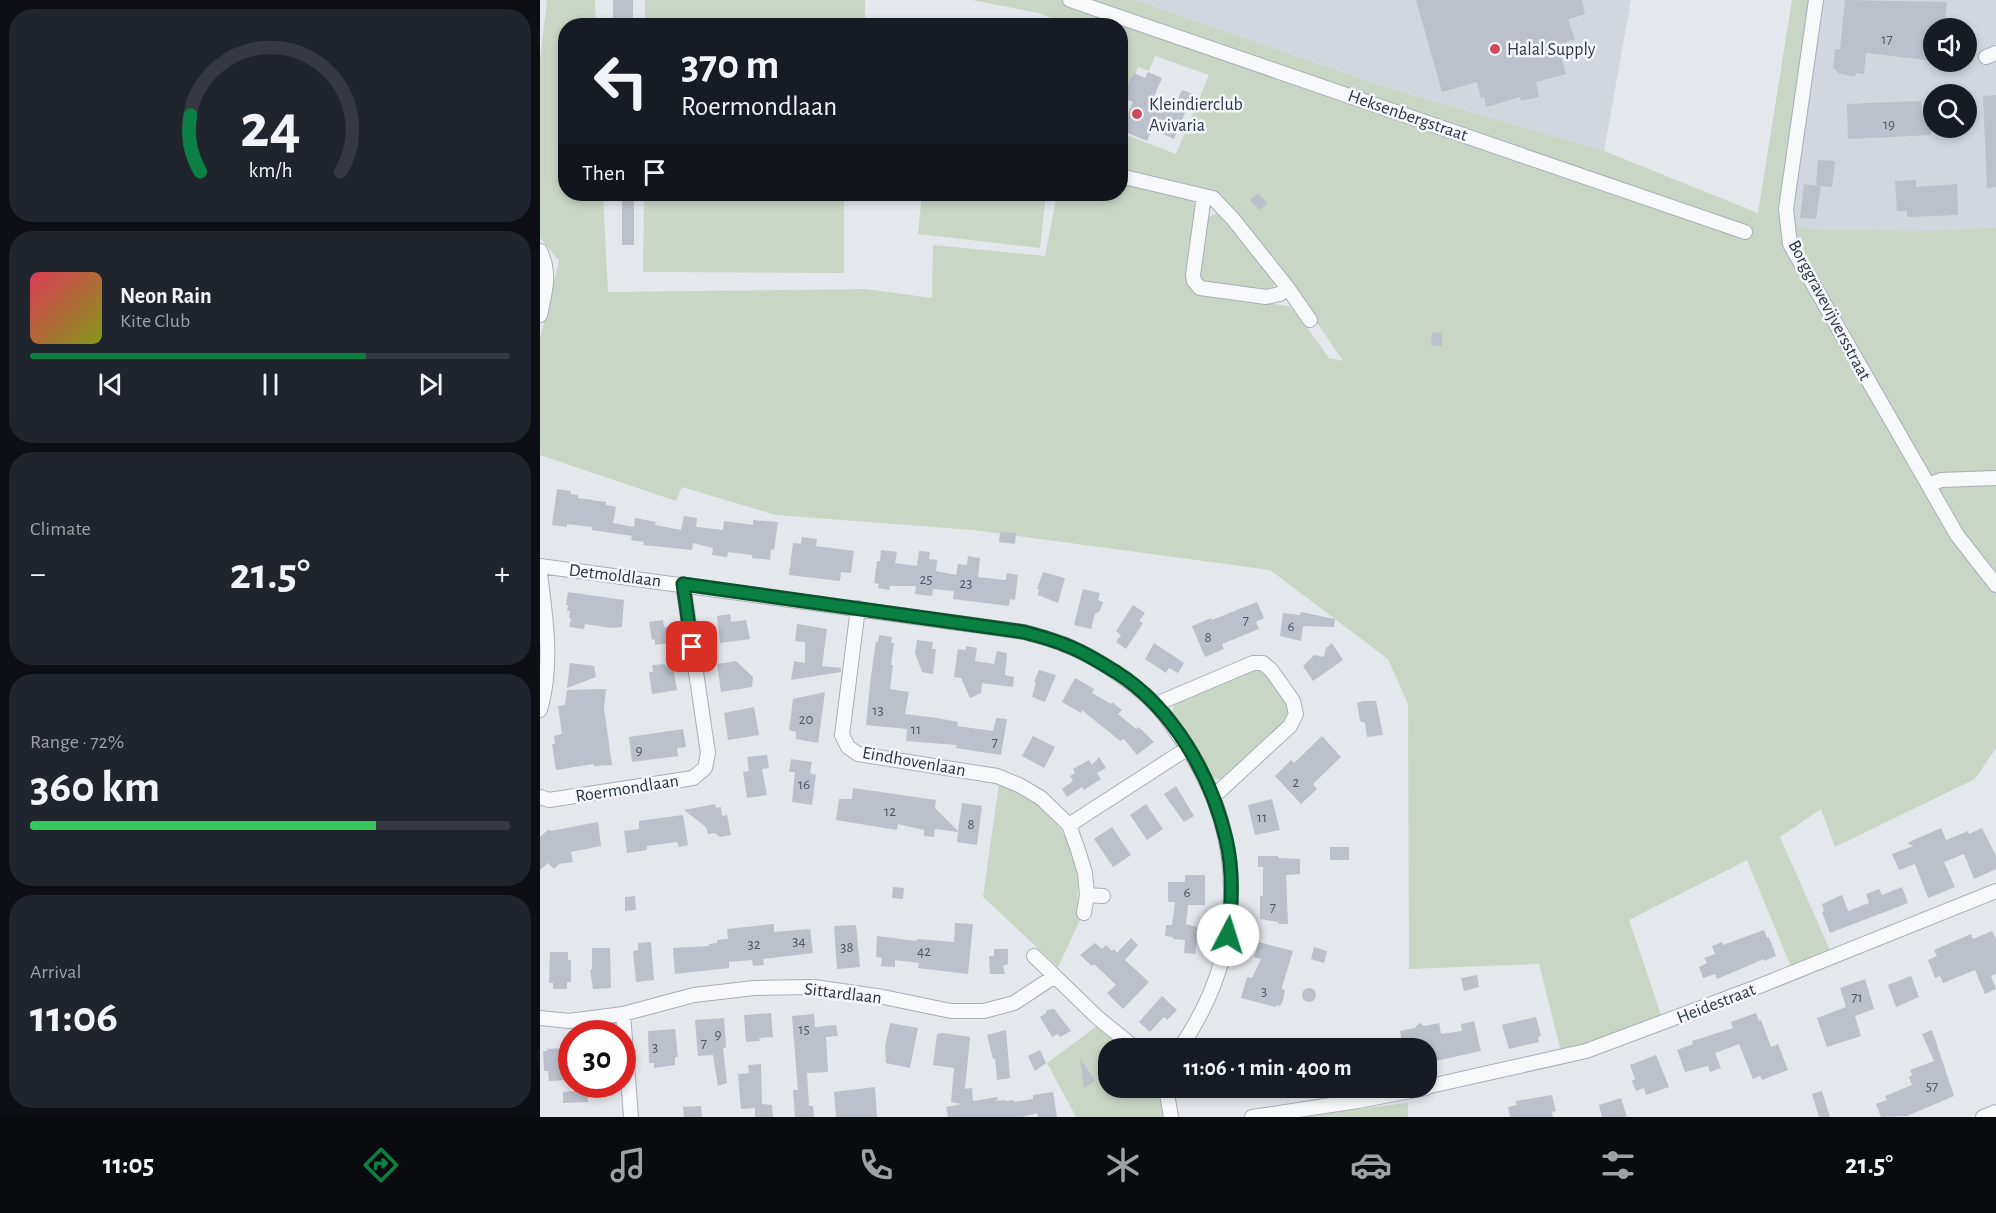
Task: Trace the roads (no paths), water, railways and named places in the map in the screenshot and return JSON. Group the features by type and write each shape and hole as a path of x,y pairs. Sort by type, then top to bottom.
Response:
{"street":[{"name":"Heksenbergstraat","path":"1070,0 1114,18"},
{"name":"Borggravevijversstraat","path":"1816,0 1786,209 1790,244 1957,535 1996,585"},
{"name":"Heksenbergstraat","path":"1128,23 1745,232"},
{"path":"1128,178 1214,198 1287,287 1310,320"},
{"path":"1204,196 1193,275 1196,285 1205,290 1266,297 1280,294 1287,287"},
{"path":"540,251 546,263 547,283 540,315"},
{"path":"1929,485 1941,480 1996,478"},
{"name":"Detmoldlaan","path":"540,566 1024,632 1069,646 1118,673 1156,704 1188,748 1213,797 1227,841 1231,889 1226,950 1210,995 1187,1038"},
{"path":"540,574 548,632 547,668 540,710"},
{"name":"Roermondlaan","path":"540,797 549,800 693,778 705,768 708,753 683,584"},
{"name":"Eindhovenlaan","path":"858,608 842,735 848,747 858,754 997,776 1019,784 1041,798 1069,825 1085,873 1084,913"},
{"path":"1156,704 1252,663 1263,663 1272,671 1293,701 1296,714 1290,726 1213,797"},
{"path":"1069,825 1188,748"},
{"name":"Heidestraat","path":"1437,1085 1586,1052 1762,985 1996,891"},
{"path":"1086,895 1103,896"},
{"path":"1034,956 1098,1018 1123,1038"},
{"name":"Sittardlaan","path":"540,1018 569,1021 623,1014 694,995 754,988 814,987 883,997 951,1011 984,1011 1014,1003 1055,976"},
{"path":"623,1014 631,1117"},
{"path":"1168,1098 1171,1117"},
{"name":"Heidestraat","path":"1252,1117 1373,1098"},
{"path":"1983,1117 1996,1112"}],"place":[{"name":"Halal Supply","path":"1495,49"},
{"name":"Kleindierclub Avivaria","path":"1137,114"}]}
